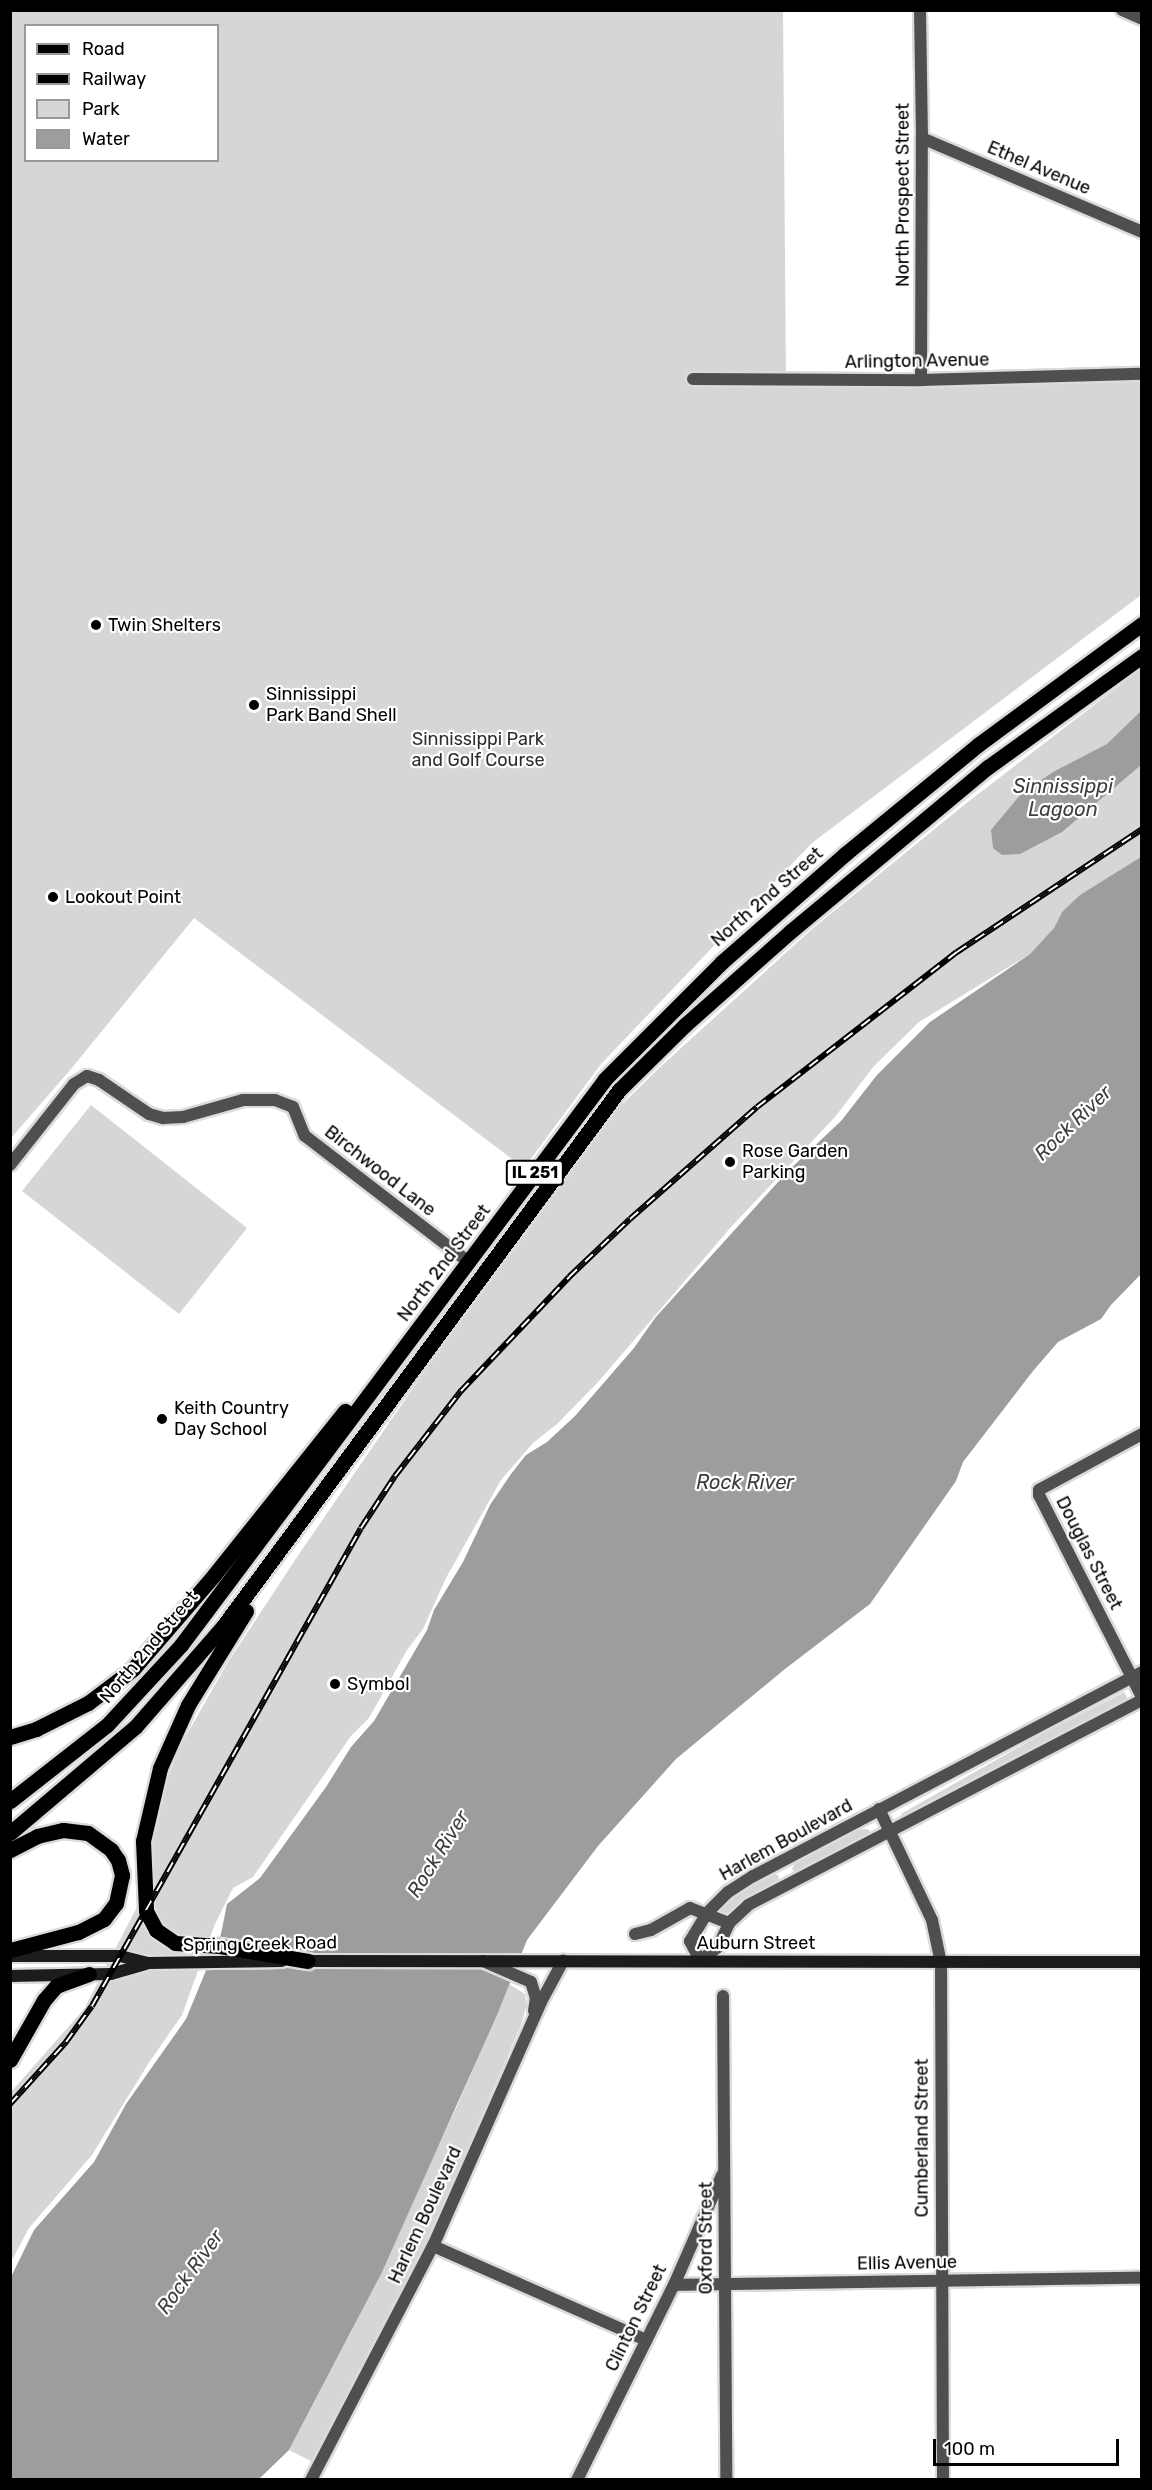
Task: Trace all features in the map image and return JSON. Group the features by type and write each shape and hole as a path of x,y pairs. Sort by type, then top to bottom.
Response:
{"main road":[{"name":"North 2nd Street","path":"10,1801 107,1725 181,1645 470,1263 605,1079 722,962 845,854 970,752 1142,624"},
{"name":"North 2nd Street","path":"10,1833 98,1760 156,1705 224,1625 619,1090 685,1025 791,931 988,767 1142,656"},
{"path":"10,1737 36,1729 88,1703 133,1669 214,1575 323,1437 447,1293"},
{"path":"289,1539 188,1706 160,1768 143,1841 146,1911 156,1930 175,1943 220,1946 308,1961"},
{"path":"10,1850 37,1836 54,1832 88,1833 111,1850 118,1860 122,1875 116,1903 104,1918 78,1932 10,1950"},
{"name":"Spring Creek Road","path":"10,1956 120,1956 148,1963 371,1961"},
{"name":"Auburn Street","path":"371,1961 1142,1962"},
{"name":"Spring Creek Road","path":"10,1976 111,1974 148,1963"},
{"path":"10,2060 44,2000 56,1986 89,1974"}],"street":[{"name":"North Prospect Street","path":"920,10 921,380"},
{"path":"1122,10 1142,19"},
{"name":"Ethel Avenue","path":"922,138 1142,232"},
{"name":"Arlington Avenue","path":"693,379 921,380 1142,374"},
{"name":"Birchwood Lane","path":"10,1164 74,1084 87,1076 99,1080 150,1114 163,1118 183,1117 243,1100 274,1100 293,1107 305,1136 313,1143 470,1263"},
{"name":"Douglas Street","path":"1142,1434 1039,1490 1039,1496 1136,1674 1142,1699"},
{"name":"Harlem Boulevard","path":"699,1961 690,1941 707,1913 728,1892 753,1876 1136,1674"},
{"path":"699,1961 718,1947 729,1923 748,1905 1142,1699"},
{"name":"Cumberland Street","path":"879,1809 933,1920 941,1963 940,2281 943,2480"},
{"path":"635,1934 651,1929 690,1908 729,1923"},
{"path":"482,1961 531,1982 536,1998 532,2021"},
{"name":"Harlem Boulevard","path":"311,2480 433,2246 532,2021 563,1961"},
{"name":"Oxford Street","path":"723,1996 726,2480"},
{"name":"Clinton Street","path":"577,2480 674,2285 724,2171"},
{"path":"433,2246 646,2340"},
{"name":"Ellis Avenue","path":"674,2285 1142,2278"}],"green space":[{"name":"Sinnissippi Park and Golf Course","path":"11,11 783,11 786,379 1141,374 1141,595 812,843 601,1064 524,1168 194,918 71,1069 11,1138"},
{"path":"1141,669 1141,857 1062,912 1054,928 1030,954 919,1022 874,1066 835,1117 731,1227 599,1381 557,1424 533,1443 501,1480 446,1578 423,1629 407,1650 369,1718 351,1736 253,1877 233,1888 215,1924 182,2015 148,2064 92,2155 29,2228 11,2262 11,2092 84,2009 147,1888 150,1830 178,1750 228,1662 440,1349 602,1124 658,1069 812,929 964,805"},
{"path":"91,1105 247,1228 179,1314 22,1191"},
{"path":"1124,1692 1127,1697 1125,1700 902,1816 901,1814 1040,1735"},
{"path":"857,1830 870,1831 868,1835 800,1870 794,1872 792,1869 795,1863"},
{"path":"774,1873 779,1876 778,1882 738,1903 725,1916 720,1915 721,1909 735,1895"},
{"path":"509,1984 525,1994 527,2004 521,2025 415,2268 313,2462 289,2450 352,2330 458,2104"}],"water":[{"name":"Sinnissippi Lagoon","path":"1141,711 1141,765 1062,832 1020,854 1002,855 993,848 991,830 1021,794 1053,772 1107,744"},
{"name":"Rock River","path":"1141,857 1141,1274 1111,1305 1101,1319 1058,1342 1033,1371 963,1462 956,1481 870,1604 785,1669 676,1759 598,1846 527,1940 497,2015 382,2272 289,2450 259,2479 11,2479 10,2279 34,2230 94,2162 126,2104 186,2019 221,1934 227,1904 260,1878 326,1787 351,1747 374,1721 427,1630 434,1610 463,1562 490,1505 511,1474 526,1455 547,1442 575,1416 634,1348 655,1318 788,1171 841,1121 877,1075 930,1022 1030,954 1054,928 1062,912 1080,895"}],"railway":[{"path":"10,2104 66,2042 92,2006 361,1528 395,1476 461,1391 569,1277 630,1219 757,1107 957,952 1142,829"}],"place":[{"name":"Twin Shelters","path":"96,625"},
{"name":"Sinnissippi Park Band Shell","path":"254,705"},
{"name":"Lookout Point","path":"53,897"},
{"name":"Rose Garden Parking","path":"730,1162"},
{"name":"Keith Country Day School","path":"162,1419"},
{"name":"Symbol","path":"335,1684"}]}
